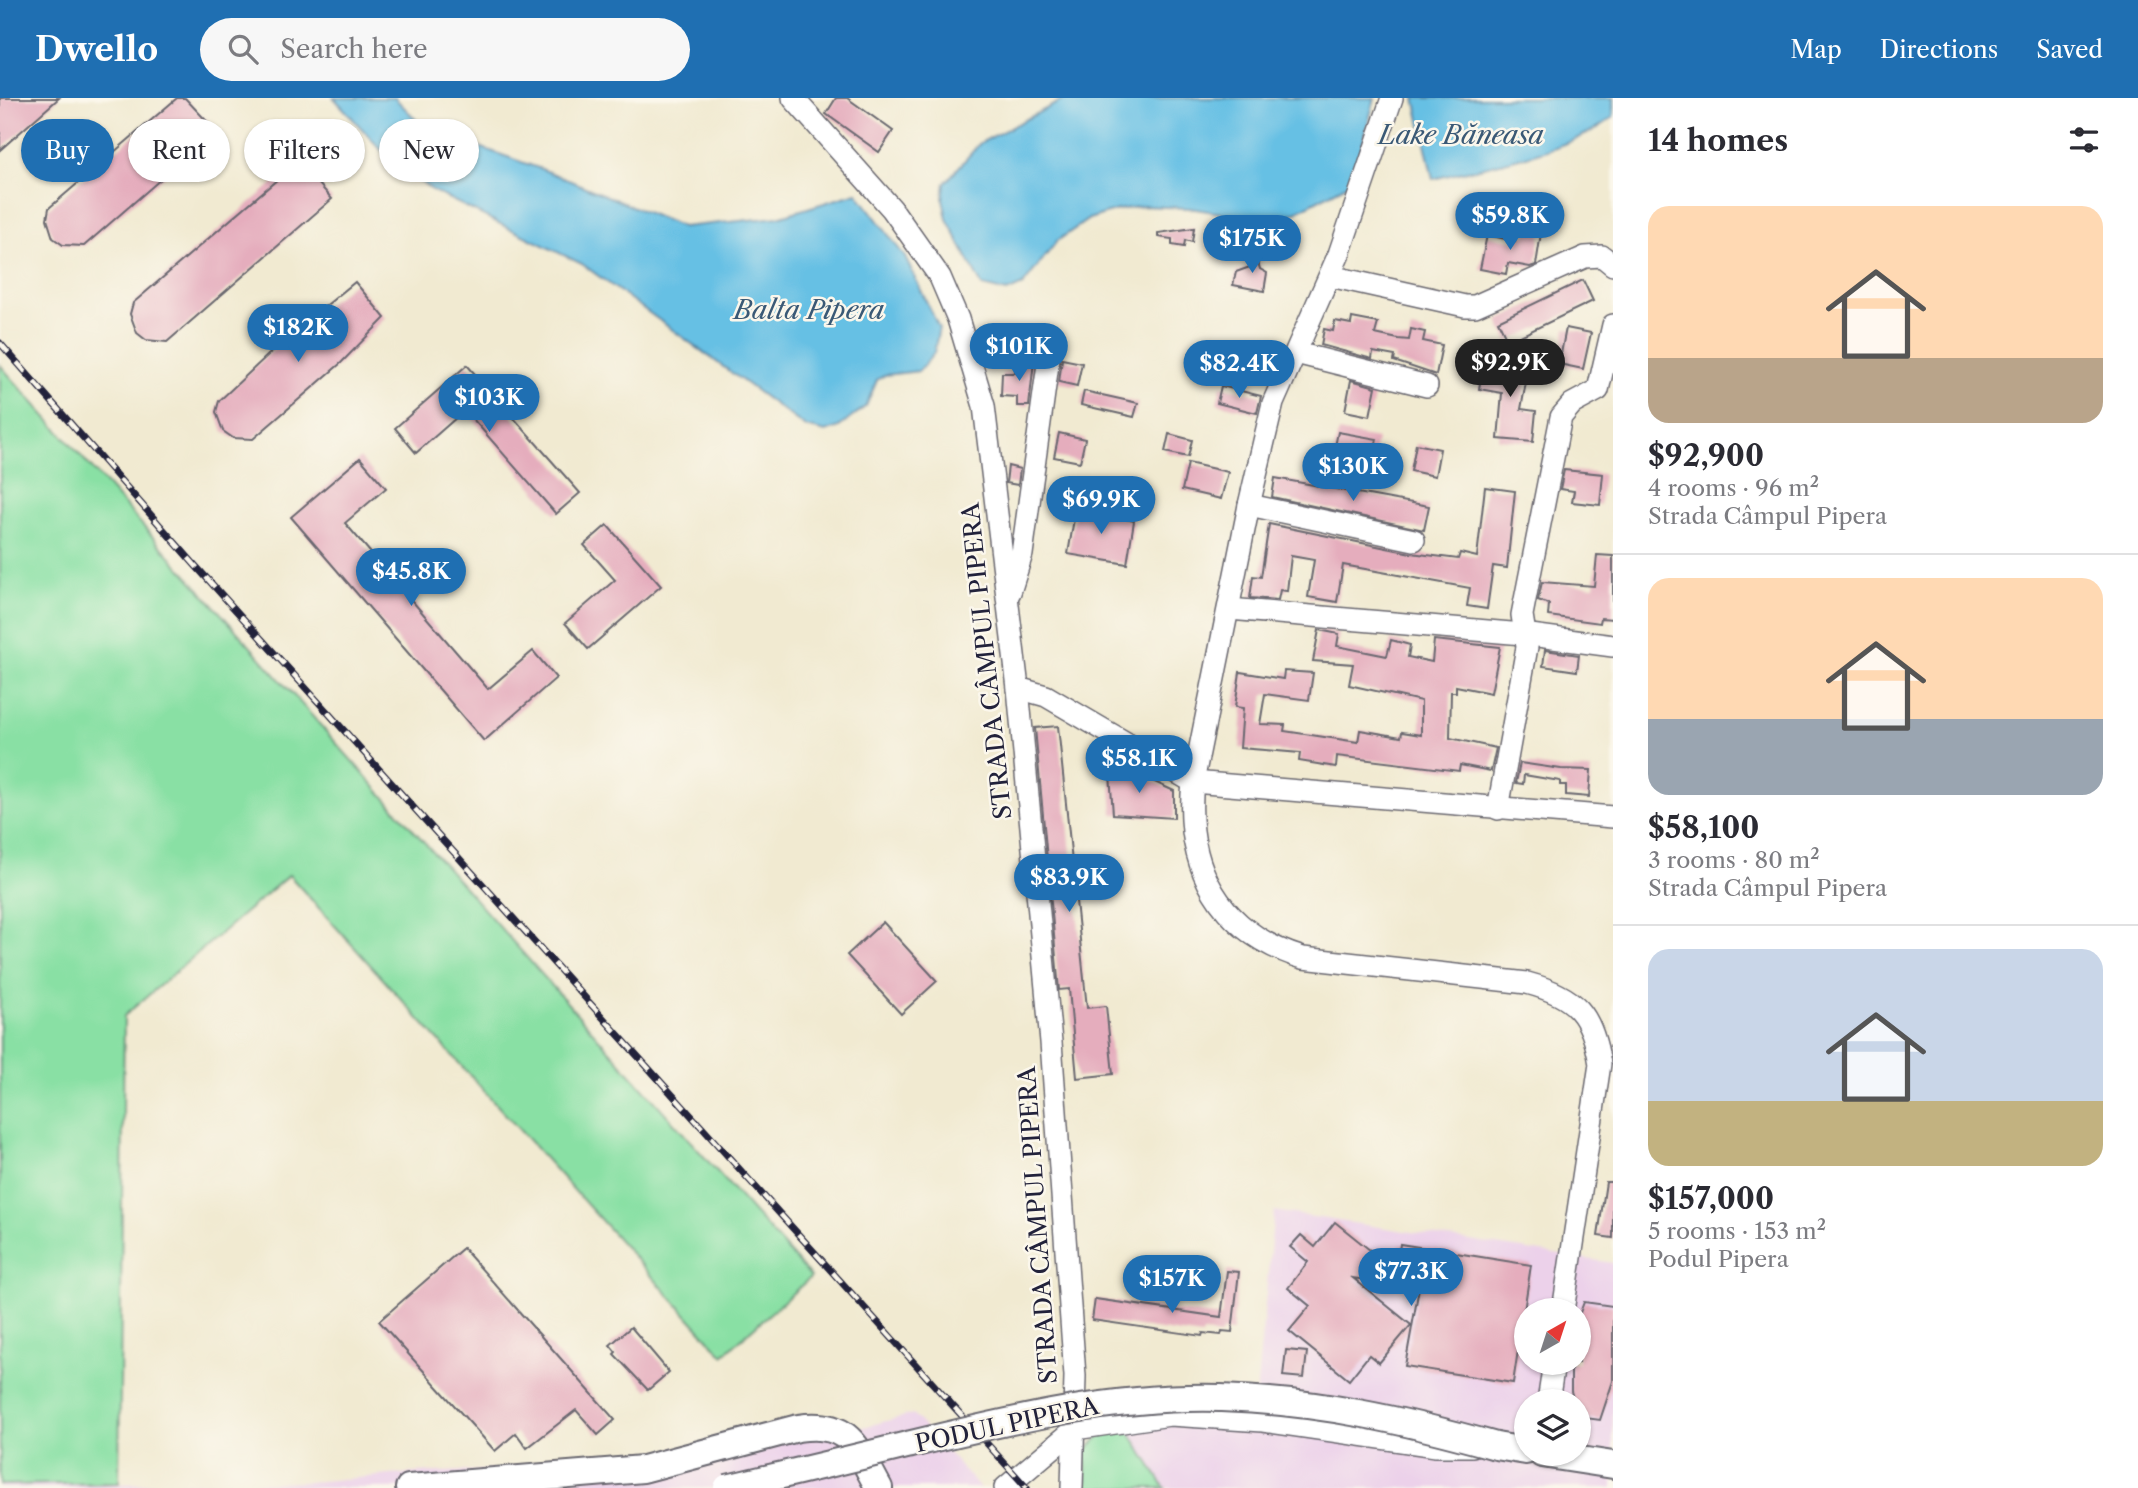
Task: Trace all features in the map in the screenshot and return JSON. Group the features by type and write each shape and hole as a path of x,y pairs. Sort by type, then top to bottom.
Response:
{"main road":[{"name":"PODUL PIPERA","path":"727,1488 1047,1412 1138,1401 1218,1398 1349,1410 1400,1419 1514,1449"},
{"path":"409,1488 643,1469 798,1428 821,1426 851,1437 880,1488"},
{"path":"1591,1462 1613,1465"}],"street":[{"name":"STRADA CÂMPUL PIPERA","path":"793,98 892,209 940,277 958,319 982,395 1018,688 1051,1042 1076,1377 1072,1488"},
{"path":"1392,98 1356,211 1273,403 1249,505 1193,782 1190,809 1193,837 1216,900 1235,922 1253,936 1279,950 1303,958 1514,981 1555,990 1576,1004 1597,1041 1600,1064 1565,1298"},
{"path":"1330,276 1475,306 1585,257 1602,256 1613,265"},
{"path":"1498,809 1527,647 1522,615 1561,417 1572,404 1598,390 1613,325"},
{"path":"1008,598 1022,554 1051,342"},
{"path":"1296,353 1427,386"},
{"path":"1249,505 1414,540"},
{"path":"1229,609 1523,634 1613,646"},
{"path":"1018,688 1046,696 1193,782 1613,817"},
{"path":"1006,1488 1075,1429 1170,1415 1264,1421 1436,1446 1496,1446"}],"shaded area":[{"path":"1274,1211 1613,1263 1613,1488 1166,1488 1127,1428 1152,1422 1253,1426"},
{"path":"913,1414 980,1488 0,1488 0,1485 310,1482 413,1473 575,1467 856,1429"}],"green space":[{"path":"0,365 811,1277 723,1355 289,875 124,1016 119,1483 0,1485"},
{"path":"1127,1428 1165,1488 1087,1488 1085,1451 1100,1436"}],"water":[{"name":"Balta Pipera","path":"334,98 395,98 415,119 379,119 379,148 365,132 365,119 353,119"},
{"path":"1067,98 1375,98 1352,182 1292,214 1264,220 1189,208 1143,206 1117,210 1089,219 1057,241 1023,285 1007,292 982,286 947,219 943,199 945,183 980,143"},
{"name":"Lake Băneasa","path":"1415,98 1613,98 1613,117 1596,129 1552,148 1433,179"},
{"name":"Balta Pipera","path":"479,147 544,170 682,227 778,217 857,193 905,257 939,328 934,353 919,371 885,375 877,380 866,406 839,427 826,432 806,427 582,264 435,192 421,182 479,182"}],"building":[{"path":"0,98 59,98 35,119 21,119 21,131 0,150"},
{"path":"177,98 185,98 205,119 153,119"},
{"path":"836,98 847,98 893,131 879,152 826,114"},
{"path":"128,140 128,182 157,182 84,246 63,245 53,238 47,219 49,208 79,182 114,182 114,152"},
{"path":"274,182 317,182 332,199 167,342 146,340 137,333 130,314 133,303"},
{"path":"1194,228 1192,242 1185,240 1184,247 1172,245 1172,239 1158,237 1158,233"},
{"path":"1527,231 1541,233 1536,265 1530,267 1508,263 1506,274 1480,269 1487,235 1515,241 1516,234 1526,236"},
{"path":"1252,242 1260,269 1267,273 1264,291 1233,285 1236,272 1250,267"},
{"path":"1583,280 1593,301 1508,342 1498,321"},
{"path":"355,282 385,318 341,363 253,439 233,438 223,431 216,412 219,401 284,340"},
{"path":"1352,318 1378,323 1375,334 1398,339 1409,340 1411,329 1425,332 1423,341 1442,345 1436,375 1394,361 1395,356 1373,352 1372,359 1321,345 1324,329 1333,331 1335,321 1351,324"},
{"path":"1566,328 1591,333 1583,369 1559,364"},
{"path":"1484,358 1529,366 1521,409 1536,411 1533,442 1498,439 1502,393 1479,389"},
{"path":"1062,359 1082,363 1077,386 1059,382"},
{"path":"1016,360 1034,361 1029,406 1017,406 1017,397 1001,396 1002,373 1015,373"},
{"path":"467,365 580,493 556,514 465,410 416,453 395,428"},
{"path":"1351,380 1376,387 1370,416 1345,411"},
{"path":"1221,386 1261,396 1257,413 1217,403"},
{"path":"1084,391 1138,403 1134,417 1081,405"},
{"path":"1338,432 1377,439 1372,463 1333,456"},
{"path":"1059,433 1085,439 1080,462 1054,457"},
{"path":"1169,434 1192,440 1188,457 1165,452"},
{"path":"1416,444 1440,449 1435,476 1411,471"},
{"path":"360,458 386,488 345,523 488,689 533,651 556,678 484,741 291,517"},
{"path":"1188,463 1228,472 1221,499 1182,490"},
{"path":"1008,466 1020,469 1018,485 1006,483"},
{"path":"1564,470 1603,474 1600,505 1572,502 1574,491 1560,489"},
{"path":"1275,478 1429,506 1424,530 1272,497"},
{"path":"1485,487 1515,491 1507,568 1493,566 1487,609 1467,606 1470,588 1343,565 1337,602 1308,597 1314,560 1291,556 1287,591 1280,590 1278,600 1250,598 1253,576 1261,577 1269,524 1411,553 1458,559 1460,553 1477,557"},
{"path":"1076,507 1134,521 1127,564 1068,554"},
{"path":"607,525 661,586 588,649 565,623 615,580 584,545"},
{"path":"1597,555 1613,556 1613,619 1601,618 1600,623 1548,616 1549,604 1538,600 1542,582 1594,586"},
{"path":"1319,630 1339,634 1337,646 1387,656 1391,640 1410,645 1408,657 1432,662 1434,640 1500,647 1491,693 1456,686 1456,692 1451,692 1450,738 1496,748 1491,771 1460,765 1459,771 1337,756 1336,767 1299,761 1300,753 1240,748 1243,708 1235,707 1240,672 1283,679 1284,671 1313,673 1309,700 1265,694 1260,724 1285,725 1284,731 1358,742 1360,730 1401,737 1402,732 1421,735 1421,701 1349,685 1353,664 1313,661"},
{"path":"1545,650 1579,655 1577,671 1543,666"},
{"path":"1058,726 1087,1008 1106,1006 1113,1074 1077,1078 1069,989 1059,990 1035,728"},
{"path":"1109,761 1174,791 1174,818 1113,814"},
{"path":"1520,763 1591,770 1589,797 1566,795 1566,785 1560,785 1560,781 1524,775 1523,784 1516,783"},
{"path":"883,922 937,981 901,1014 847,955"},
{"path":"1606,1182 1613,1182 1613,1238 1598,1236"},
{"path":"1335,1222 1396,1271 1400,1244 1531,1265 1526,1298 1514,1298 1513,1383 1405,1366 1419,1288 1353,1278 1411,1325 1379,1363 1369,1355 1349,1380 1289,1331 1310,1306 1288,1288 1308,1262 1290,1247 1301,1235 1315,1247"},
{"path":"463,1248 615,1420 598,1435 576,1410 527,1448 516,1433 495,1451 379,1321"},
{"path":"1227,1271 1239,1272 1232,1332 1222,1331 1221,1335 1203,1333 1202,1336 1092,1320 1095,1299 1221,1317"},
{"path":"1591,1303 1613,1306 1613,1381 1600,1420 1591,1419 1591,1389 1571,1389 1571,1376 1591,1376"},
{"path":"631,1327 669,1372 648,1390 614,1354 616,1352 610,1345"},
{"path":"1286,1350 1307,1352 1304,1378 1283,1376"}],"railway":[{"path":"0,343 194,564 1027,1488"}]}
